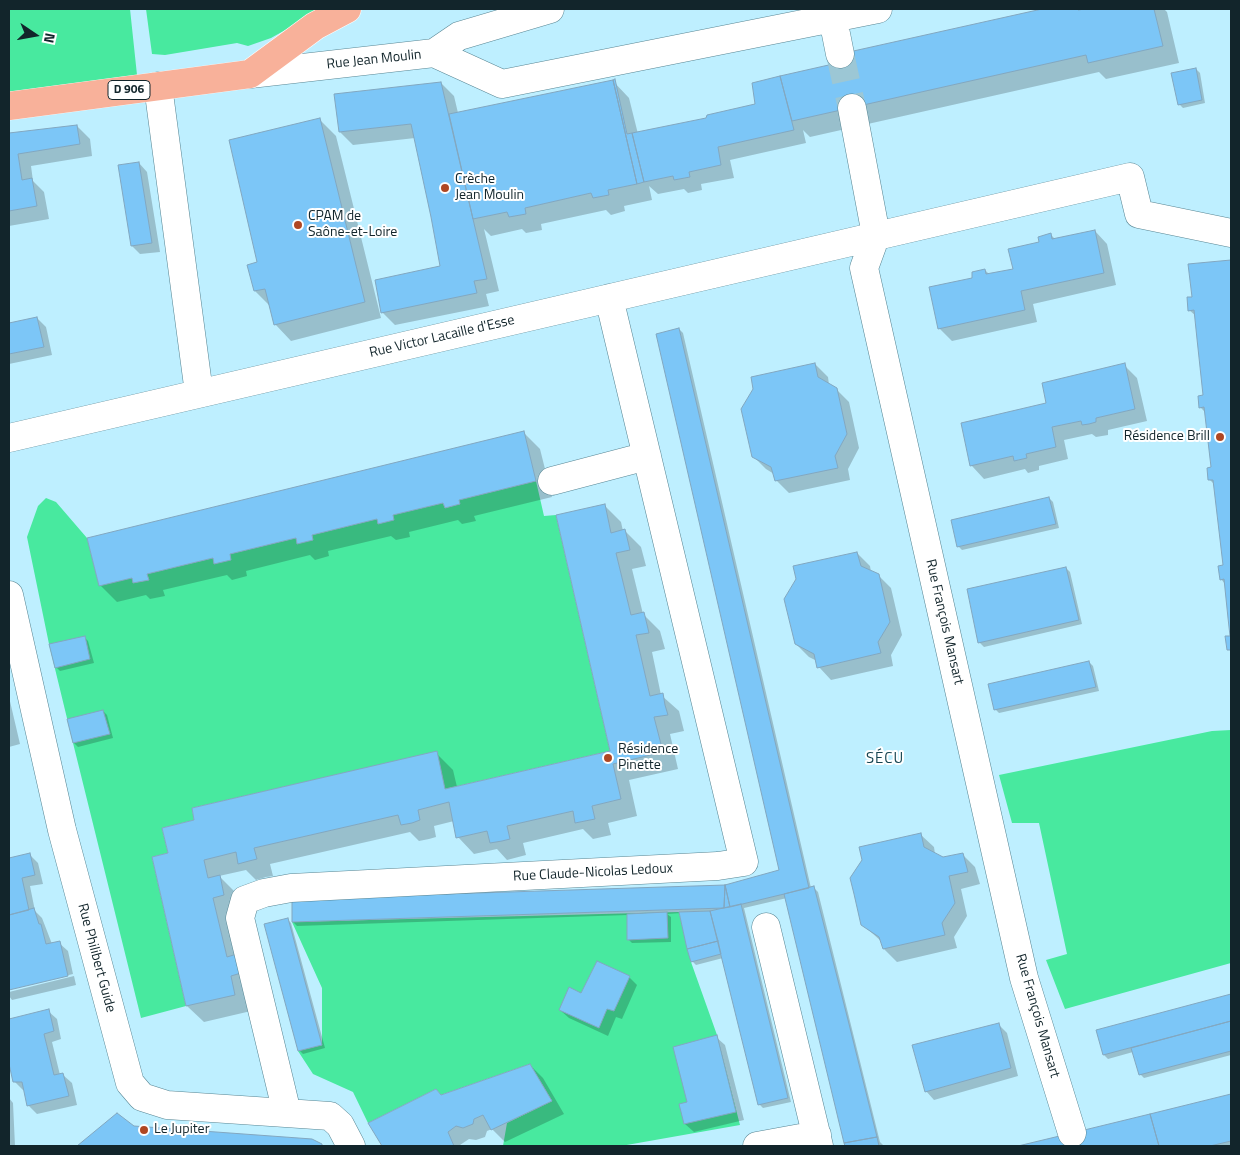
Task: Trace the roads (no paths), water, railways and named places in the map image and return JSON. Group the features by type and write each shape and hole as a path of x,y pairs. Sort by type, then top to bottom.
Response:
{"main road":[{"name":"D 906","path":"9,106 250,74 315,26 346,9"}],"street":[{"name":"Rue Jean Moulin","path":"250,74 434,53 459,36 550,9"},
{"path":"434,53 502,84 832,14 878,9"},
{"path":"832,14 840,54"},
{"path":"158,86 199,393"},
{"path":"852,108 876,235"},
{"name":"Rue Victor Lacaille d'Esse","path":"9,438 1130,177 1140,214 1231,233"},
{"name":"Rue François Mansart","path":"876,235 864,268 1024,978 1072,1133"},
{"name":"Rue Claude-Nicolas Ledoux","path":"287,1113 240,918 245,900 264,893 291,888 718,866 744,862 609,298"},
{"path":"552,481 647,456"},
{"name":"Rue Philibert Guide","path":"9,594 62,830 130,1082 142,1097 167,1105 330,1116 340,1125 351,1146"},
{"path":"757,1146 818,1141 766,927"}],"tunnel":[{"path":"840,54 852,108"}],"place":[{"name":"Crèche Jean Moulin","path":"445,188"},
{"name":"CPAM de Saône-et-Loire","path":"298,225"},
{"name":"Résidence Brill","path":"1220,437"},
{"name":"Résidence Pinette","path":"608,758"},
{"name":"Le Jupiter","path":"144,1130"}],"district":[{"name":"SÉCU","path":"885,759"}]}
